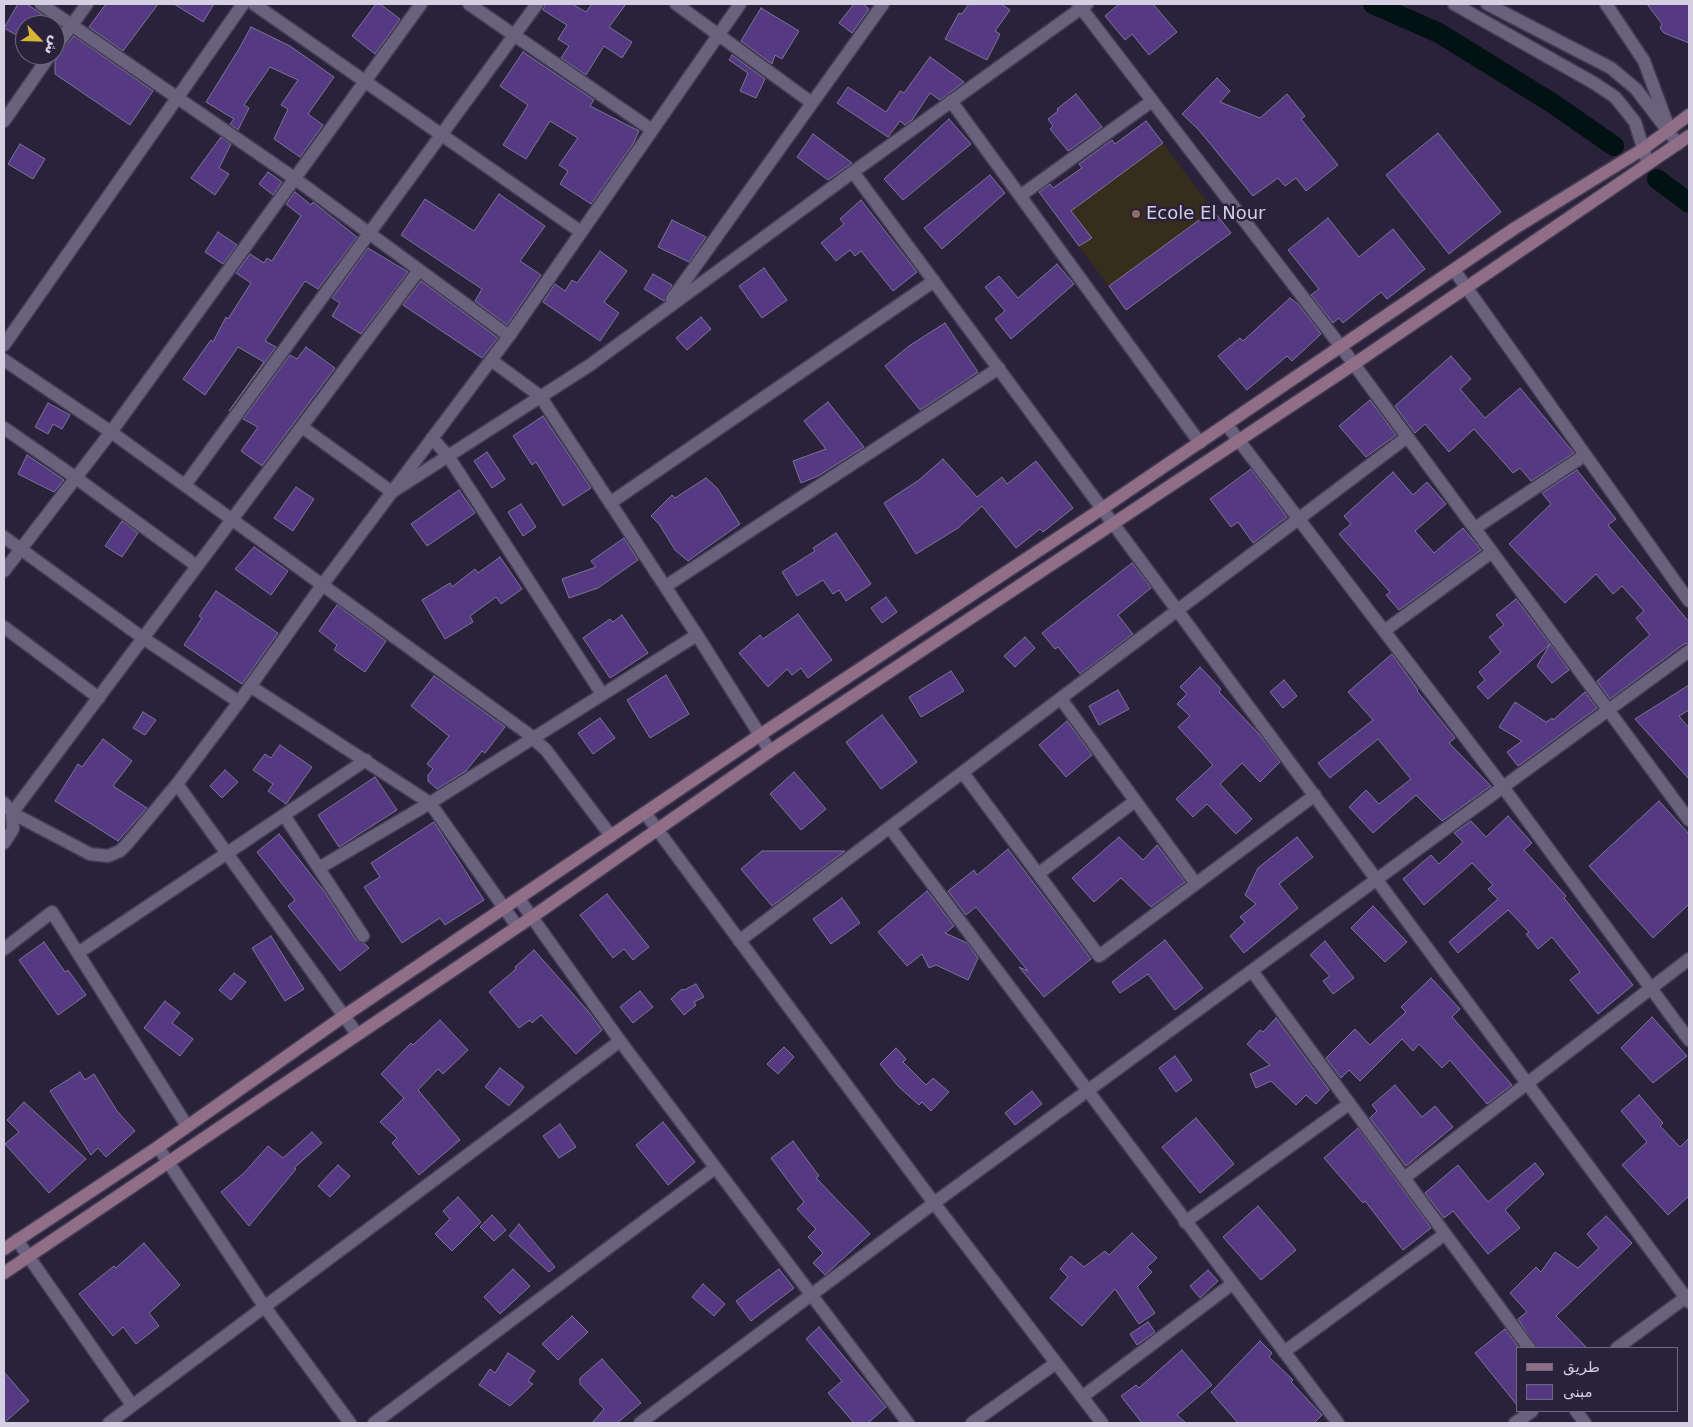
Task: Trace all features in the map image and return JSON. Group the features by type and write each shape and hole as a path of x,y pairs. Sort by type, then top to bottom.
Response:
{"main road":[{"path":"4,1249 158,1147 344,1016 760,735 1228,425 1515,228 1643,148 1689,116"},
{"path":"4,1273 532,917 770,752 1354,364 1689,136"},
{"path":"1515,228 1526,246"}],"street":[{"path":"40,4 72,24 294,178 509,336"},
{"path":"65,34 86,4"},
{"path":"4,345 243,4"},
{"path":"254,4 366,80 581,232"},
{"path":"4,571 111,432 421,4"},
{"path":"469,4 652,130"},
{"path":"185,485 536,4"},
{"path":"676,4 812,103"},
{"path":"8,808 90,854 108,856 120,851 127,844 177,784 240,702 323,584 509,336 740,4"},
{"path":"665,309 883,4"},
{"path":"1454,4 1606,90 1621,103 1634,122 1648,164"},
{"path":"1487,4 1597,60 1624,78 1636,89 1678,144"},
{"path":"1606,4 1644,61 1669,130"},
{"path":"392,492 590,365 1082,5 1152,101 1354,364 1689,820"},
{"path":"4,121 43,65"},
{"path":"1621,103 1636,89"},
{"path":"951,101 1200,443"},
{"path":"1020,196 1152,101"},
{"path":"853,172 1688,1298 1618,1347"},
{"path":"8,808 99,698 419,270"},
{"path":"1454,270 1689,601"},
{"path":"610,503 934,281"},
{"path":"4,360 111,432 233,519 533,738 546,750 611,836"},
{"path":"491,360 540,396 666,586 770,752"},
{"path":"666,586 999,368"},
{"path":"1228,425 1503,787 1689,1040"},
{"path":"302,426 392,492"},
{"path":"4,428 198,566"},
{"path":"740,941 1300,520 1407,437"},
{"path":"432,438 448,456 602,694"},
{"path":"1475,528 1585,455"},
{"path":"4,537 143,638 240,702"},
{"path":"1384,630 1492,552"},
{"path":"4,627 99,698"},
{"path":"319,868 430,803 697,634"},
{"path":"640,1423 934,1203 1689,651"},
{"path":"250,686 430,803 517,926"},
{"path":"1061,699 1196,884"},
{"path":"78,953 366,760"},
{"path":"964,773 1099,956 1315,795"},
{"path":"177,784 356,1034"},
{"path":"1038,874 1135,801"},
{"path":"4,843 12,829 8,808"},
{"path":"645,814 934,1203 1102,1423"},
{"path":"284,815 363,936"},
{"path":"890,828 1338,1423"},
{"path":"519,899 620,1041 904,1422"},
{"path":"4,949 52,912 188,1126"},
{"path":"1404,1178 1689,959"},
{"path":"1252,971 1528,1347"},
{"path":"109,1423 620,1041"},
{"path":"1185,1222 1349,1104"},
{"path":"158,1147 264,1306 350,1423"},
{"path":"374,1423 715,1168"},
{"path":"1284,1352 1445,1234"},
{"path":"17,1240 132,1405"},
{"path":"1082,1397 1232,1284"},
{"path":"972,1423 1056,1363"},
{"path":"1515,1423 1531,1412"},
{"path":"1577,1412 1585,1423"}],"shaded area":[{"name":"Ecole El Nour","path":"1146,121 1231,233 1126,310 1042,196"}],"building":[{"path":"18,4 27,4 43,15 15,15 15,34 4,28"},
{"path":"106,4 158,4 123,51 89,27"},
{"path":"174,4 214,4 203,22"},
{"path":"376,4 380,4 400,19 375,54 352,36"},
{"path":"545,4 572,4 586,12 592,4 626,4 609,27 632,42 622,58 604,46 586,75 561,58 569,46 558,39 567,25 543,10"},
{"path":"854,4 863,4 869,9 852,33 839,23"},
{"path":"969,4 1001,4 1010,10 995,31 1000,34 987,60 945,39 959,13 962,14"},
{"path":"1119,4 1153,4 1177,32 1149,55 1132,34 1125,40 1105,16"},
{"path":"1647,4 1689,4 1689,43 1664,33 1660,28 1662,24"},
{"path":"761,8 799,31 782,59 775,55 772,64 741,41"},
{"path":"251,27 290,46 334,77 308,114 323,125 300,157 274,139 288,109 281,105 298,80 270,67 244,105 249,108 238,130 230,124 234,119 206,102"},
{"path":"74,36 153,91 130,125 55,74 55,65 65,65 65,47"},
{"path":"523,52 594,100 590,106 639,131 633,144 591,204 560,184 568,171 559,165 578,138 550,121 526,159 503,145 528,105 500,86"},
{"path":"732,55 765,79 756,98 740,91 748,73 729,60"},
{"path":"930,57 964,82 940,100 930,93 912,120 905,125 900,121 888,137 837,103 848,87 886,112 900,91 904,93"},
{"path":"1217,78 1230,91 1220,102 1260,118 1287,94 1305,116 1301,119 1338,165 1306,191 1296,178 1285,186 1278,178 1253,196 1198,129 1182,114"},
{"path":"1076,94 1102,127 1068,151 1050,129 1053,126 1048,119"},
{"path":"949,119 971,144 903,200 884,179"},
{"path":"1146,121 1163,143 1071,211 1092,238 1079,246 1039,192 1050,184 1053,188 1082,168 1079,164 1112,140 1115,144"},
{"path":"1438,133 1501,212 1449,254 1386,175"},
{"path":"813,134 852,163 828,180 797,157"},
{"path":"221,137 231,144 219,168 229,174 215,195 191,178"},
{"path":"20,144 45,159 33,179 8,164"},
{"path":"268,172 282,182 273,195 259,184"},
{"path":"990,175 1005,193 942,249 924,228"},
{"path":"295,192 311,205 313,202 357,237 318,289 305,281 265,341 276,347 229,411 264,362 238,347 205,395 183,379 211,340 213,342 226,317 228,319 251,283 236,273 250,254 264,263 267,258 272,261 301,216 286,204"},
{"path":"499,194 545,226 520,261 541,275 507,325 475,301 482,289 401,235 425,199 474,231"},
{"path":"861,200 917,272 893,291 861,251 855,256 850,250 836,261 821,243 844,224 840,219"},
{"path":"1213,210 1231,233 1126,310 1109,286"},
{"path":"1328,218 1359,257 1393,229 1425,269 1387,299 1381,292 1343,323 1339,318 1333,323 1311,295 1319,289 1288,250"},
{"path":"672,220 706,237 689,262 658,247"},
{"path":"218,232 237,245 223,264 205,252"},
{"path":"368,248 408,272 361,334 332,316 340,303 332,298"},
{"path":"600,251 627,271 604,302 619,313 600,341 543,302 555,284 565,291 572,280 577,283"},
{"path":"1057,264 1074,284 1011,339 995,319 1005,311 985,287 999,276 1018,298"},
{"path":"764,268 787,300 762,318 739,286"},
{"path":"653,274 672,285 664,301 644,289"},
{"path":"421,281 498,338 482,358 403,305"},
{"path":"1290,298 1298,304 1321,334 1292,361 1287,356 1247,390 1218,356 1240,338 1243,341"},
{"path":"701,317 711,329 687,350 676,338"},
{"path":"945,323 978,372 920,410 885,366 909,346"},
{"path":"306,347 335,368 262,466 241,451 258,427 243,419 290,355 297,359"},
{"path":"1451,356 1471,379 1460,389 1485,418 1520,388 1574,453 1531,481 1520,468 1513,473 1474,429 1449,452 1425,424 1415,433 1395,406"},
{"path":"1370,400 1396,435 1366,457 1339,426"},
{"path":"828,402 864,447 818,476 801,483 793,461 826,449 804,421"},
{"path":"48,403 70,415 62,429 53,424 48,434 35,427"},
{"path":"543,416 591,488 563,506 536,462 532,465 513,436"},
{"path":"487,452 505,479 492,488 474,461"},
{"path":"27,455 64,480 54,492 18,474"},
{"path":"943,459 977,497 1002,477 1007,484 1036,461 1073,508 1043,532 1040,529 1016,548 982,506 958,528 916,554 884,503 919,480"},
{"path":"1251,469 1287,517 1253,543 1238,522 1231,527 1210,499"},
{"path":"1577,470 1616,519 1608,525 1689,622 1689,643 1684,644 1610,699 1597,681 1650,635 1636,618 1644,611 1622,586 1613,594 1596,574 1565,603 1509,544 1551,504 1542,493"},
{"path":"1393,472 1413,495 1427,482 1446,504 1415,531 1434,553 1463,528 1481,550 1399,610 1386,595 1390,592 1339,534 1351,524 1344,516"},
{"path":"706,478 717,488 740,524 688,561 675,550 659,524 651,516 672,495 675,498"},
{"path":"296,487 314,499 293,531 274,518"},
{"path":"459,490 475,513 427,546 411,524"},
{"path":"521,504 536,527 523,536 508,512"},
{"path":"122,521 138,533 122,557 105,546"},
{"path":"836,533 871,584 846,601 839,590 833,594 823,580 797,596 782,572 815,551 813,548"},
{"path":"624,538 638,560 598,588 569,598 562,579 596,567 591,561"},
{"path":"254,547 288,571 271,595 235,569"},
{"path":"500,557 522,589 501,604 496,597 470,616 473,622 445,639 422,600 450,583 452,587 475,569 478,573"},
{"path":"1132,563 1151,588 1118,615 1133,634 1080,674 1058,647 1055,649 1042,633"},
{"path":"216,591 278,633 242,684 184,645 202,618 199,616"},
{"path":"886,597 897,612 882,623 871,608"},
{"path":"1516,599 1550,644 1488,699 1477,687 1485,680 1479,672 1501,652 1489,637 1504,625 1496,615"},
{"path":"337,605 386,641 365,672 334,650 337,645 319,631"},
{"path":"798,614 832,660 808,678 801,668 792,675 787,669 768,687 739,653 760,635 763,639"},
{"path":"622,615 648,653 610,678 583,638 610,619 613,622"},
{"path":"1025,637 1035,648 1015,667 1004,656"},
{"path":"1550,644 1569,670 1552,683 1537,666"},
{"path":"1392,654 1417,691 1455,738 1449,743 1491,786 1442,821 1416,795 1373,833 1349,807 1366,790 1379,804 1411,779 1378,739 1330,778 1318,763 1373,720 1348,692"},
{"path":"1200,667 1221,689 1219,692 1259,734 1280,762 1260,782 1242,763 1220,784 1252,819 1236,834 1207,804 1193,817 1176,799 1213,765 1178,727 1190,716 1177,704 1187,694 1180,687"},
{"path":"951,671 964,691 921,717 909,697"},
{"path":"666,675 689,714 650,738 627,700"},
{"path":"434,676 505,727 485,753 482,751 466,771 437,789 428,781 428,775 433,769 427,764 449,736 411,706"},
{"path":"1284,680 1297,696 1283,708 1270,692"},
{"path":"1689,685 1689,710 1679,716 1689,728 1689,779 1635,719"},
{"path":"1118,690 1129,709 1099,725 1089,706"},
{"path":"1585,692 1597,708 1518,766 1507,752 1522,741 1499,727 1515,702 1546,722 1552,718 1553,720"},
{"path":"143,712 156,720 145,735 133,728"},
{"path":"882,715 917,762 881,789 846,742"},
{"path":"600,718 615,738 593,754 578,733"},
{"path":"1067,721 1092,755 1066,777 1039,745"},
{"path":"103,739 132,761 113,786 147,808 118,841 55,801 78,764 82,767"},
{"path":"280,745 312,767 286,804 268,791 273,784 253,770 265,754 271,758"},
{"path":"225,770 238,782 222,798 210,786"},
{"path":"794,772 826,809 801,830 770,794"},
{"path":"375,777 397,810 339,847 318,815"},
{"path":"1659,801 1689,834 1689,904 1653,938 1589,866"},
{"path":"1508,816 1532,843 1524,850 1566,896 1564,898 1633,985 1598,1014 1570,980 1580,972 1552,937 1538,949 1526,934 1529,932 1508,910 1458,953 1449,942 1498,899 1488,889 1493,885 1472,863 1424,905 1403,879 1431,855 1439,864 1463,842 1454,833 1471,821 1486,837"},
{"path":"434,822 484,900 445,925 440,918 402,943 364,887 380,877 371,863"},
{"path":"279,834 324,891 356,940 369,948 340,971 288,906 295,900 257,852"},
{"path":"1119,837 1143,860 1157,845 1185,882 1151,907 1121,878 1094,902 1072,878"},
{"path":"1297,837 1313,857 1279,884 1298,908 1244,953 1230,936 1245,922 1240,917 1256,904 1245,895 1258,868"},
{"path":"1008,849 1091,959 1044,997 1019,967 1028,971 976,907 966,915 948,891 974,870 977,875"},
{"path":"762,851 845,851 772,906 741,869"},
{"path":"927,891 954,926 945,933 967,943 978,958 968,980 936,965 929,968 922,954 907,966 878,932"},
{"path":"607,894 649,947 633,960 624,949 613,958 580,915"},
{"path":"842,898 860,923 831,944 813,919"},
{"path":"1373,906 1407,942 1385,962 1351,928"},
{"path":"271,936 304,989 285,1001 252,948"},
{"path":"1165,940 1203,988 1175,1010 1148,974 1120,993 1112,982"},
{"path":"1325,941 1354,978 1333,994 1323,981 1330,976 1310,955"},
{"path":"44,942 65,972 68,970 86,995 58,1015 19,960"},
{"path":"534,950 588,1011 602,1030 576,1054 541,1015 532,1023 530,1020 519,1028 489,992 516,969 515,967"},
{"path":"234,973 246,982 231,1000 219,990"},
{"path":"1431,978 1460,1009 1452,1017 1512,1085 1487,1104 1450,1060 1442,1068 1419,1044 1413,1051 1402,1039 1360,1081 1349,1070 1341,1078 1326,1058 1355,1029 1370,1045 1406,1012 1401,1007"},
{"path":"696,984 704,997 694,1002 696,1005 684,1015 671,999 682,989 684,990"},
{"path":"640,991 653,1007 633,1023 620,1007"},
{"path":"165,1001 180,1013 172,1023 193,1039 180,1056 144,1028"},
{"path":"1652,1017 1687,1056 1653,1083 1621,1048"},
{"path":"1276,1018 1329,1090 1316,1104 1306,1095 1296,1105 1271,1081 1256,1088 1250,1074 1270,1065 1247,1044 1260,1030 1263,1032"},
{"path":"440,1020 468,1050 443,1074 438,1069 418,1090 460,1140 419,1175 392,1143 397,1138 380,1122 404,1098 381,1074 411,1043 413,1045"},
{"path":"784,1047 794,1057 778,1074 767,1064"},
{"path":"896,1048 906,1059 903,1062 926,1085 933,1078 949,1092 931,1111 922,1102 919,1105 898,1086 880,1064"},
{"path":"1175,1056 1192,1080 1176,1092 1159,1068"},
{"path":"500,1068 524,1087 509,1106 485,1087"},
{"path":"80,1072 85,1080 94,1074 117,1111 135,1131 106,1157 98,1148 91,1155 50,1091"},
{"path":"1395,1085 1422,1117 1435,1106 1453,1127 1406,1166 1370,1118 1377,1111 1372,1105"},
{"path":"1032,1091 1042,1104 1015,1125 1005,1113"},
{"path":"1639,1095 1663,1123 1660,1126 1680,1147 1689,1138 1689,1196 1668,1215 1622,1165 1647,1142 1621,1111"},
{"path":"24,1102 86,1159 49,1193 5,1144 19,1132 7,1120"},
{"path":"1196,1118 1234,1164 1200,1193 1162,1147"},
{"path":"663,1122 695,1162 668,1185 636,1145"},
{"path":"560,1124 576,1147 559,1158 543,1136"},
{"path":"1358,1128 1431,1228 1403,1250 1365,1201 1363,1203 1324,1158"},
{"path":"312,1132 322,1143 294,1168 296,1169 249,1226 221,1192 244,1173 268,1146 283,1158"},
{"path":"793,1141 819,1176 816,1178 870,1234 825,1275 813,1263 823,1253 808,1237 816,1229 797,1209 804,1202 771,1158"},
{"path":"1535,1163 1544,1174 1505,1210 1520,1228 1488,1254 1453,1211 1444,1218 1425,1193 1458,1165 1488,1202"},
{"path":"338,1165 350,1176 330,1197 318,1186"},
{"path":"458,1197 481,1222 452,1251 435,1234 450,1219 443,1211"},
{"path":"1258,1206 1296,1250 1261,1280 1223,1237"},
{"path":"492,1215 506,1230 494,1241 480,1227"},
{"path":"1606,1216 1632,1243 1556,1316 1586,1347 1536,1347 1518,1319 1527,1312 1510,1293 1536,1267 1541,1272 1555,1252 1578,1268 1599,1248 1587,1234"},
{"path":"519,1224 555,1267 549,1272 509,1236"},
{"path":"1132,1233 1157,1258 1147,1267 1152,1272 1137,1287 1155,1313 1139,1324 1115,1289 1082,1326 1050,1298 1068,1277 1060,1269 1071,1256 1084,1267 1105,1251 1109,1255"},
{"path":"144,1243 180,1285 149,1313 159,1326 136,1344 123,1327 113,1336 79,1294 114,1266 116,1268"},
{"path":"513,1269 530,1286 500,1314 484,1297"},
{"path":"779,1269 794,1288 751,1321 736,1301"},
{"path":"1208,1270 1218,1281 1200,1298 1190,1286"},
{"path":"703,1284 725,1304 714,1316 692,1297"},
{"path":"572,1316 588,1332 558,1360 542,1344"},
{"path":"1148,1322 1155,1332 1137,1345 1130,1334"},
{"path":"819,1327 886,1407 868,1423 854,1423 828,1393 842,1381 806,1339"},
{"path":"1505,1329 1518,1347 1516,1347 1516,1404 1475,1353"},
{"path":"1260,1341 1272,1353 1269,1357 1293,1380 1291,1382 1322,1415 1314,1423 1238,1423 1211,1392"},
{"path":"1182,1350 1212,1385 1177,1415 1186,1423 1142,1423 1121,1396 1136,1385 1139,1388"},
{"path":"508,1353 535,1371 528,1381 533,1384 510,1406 479,1385 490,1369 495,1373"},
{"path":"602,1359 641,1403 617,1423 592,1423 604,1409 580,1384 580,1378"},
{"path":"4,1372 29,1401 4,1423"}],"waterway":[{"path":"1373,4 1439,33 1552,103 1614,146"},
{"path":"1657,179 1689,203"}],"place":[{"name":"Ecole El Nour","path":"1136,214"}]}
